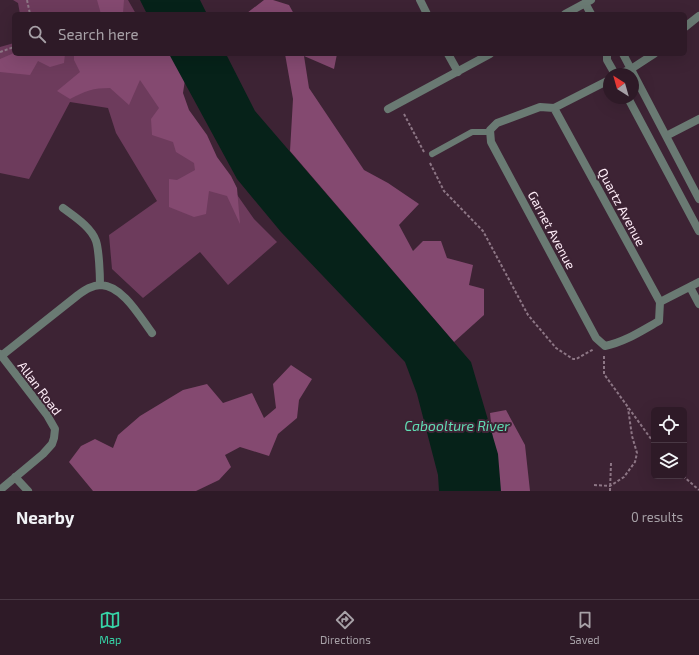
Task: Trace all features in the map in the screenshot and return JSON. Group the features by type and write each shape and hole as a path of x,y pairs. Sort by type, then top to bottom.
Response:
{"street":[{"path":"420,0 426,12"},
{"path":"569,12 588,2 590,12"},
{"path":"687,25 699,16"},
{"path":"449,56 458,72"},
{"path":"388,109 486,56"},
{"path":"607,56 607,60 612,68"},
{"path":"623,56 630,68"},
{"path":"634,68 651,56"},
{"path":"490,132 490,130 497,123 540,108 554,108 603,83"},
{"path":"639,85 699,199"},
{"path":"631,104 699,230"},
{"name":"Quartz Avenue","path":"554,108 660,302"},
{"path":"666,136 699,119"},
{"name":"Garnet Avenue","path":"490,132 491,142 495,150 596,338 605,346"},
{"path":"63,208 84,225 96,242 100,285"},
{"path":"605,346 612,345 632,337 659,321 660,302 699,282"},
{"path":"1,355 78,295 88,288 100,285 124,296 152,333"},
{"path":"690,286 699,304"},
{"name":"Allan Road","path":"1,355 52,422 55,429 52,444 44,454 15,477"},
{"path":"0,490 15,477 28,491"}],"lane":[{"path":"429,155 472,132 490,132"}],"path":[{"path":"27,0 30,12"},
{"path":"0,52 12,48"},
{"path":"404,114 429,155"},
{"path":"430,163 444,191 484,231 528,315 556,348 573,359 576,359 594,349 605,346 604,374 651,438"},
{"path":"594,485 610,486 624,477 635,462 637,453 632,436 628,406"},
{"path":"610,491 611,463"},
{"path":"686,479 699,490"}],"shaded area":[{"path":"13,0 128,0 135,12 20,12 18,3"},
{"path":"97,0 124,0 123,12 100,12"},
{"path":"264,0 273,0 289,5 293,12 248,12"},
{"path":"12,44 12,56 160,56 212,159 254,219 277,242 228,285 200,252 143,298 112,269 109,235 157,201 116,133 108,108 70,102 29,179 0,173 0,47"},
{"path":"12,54 12,56 65,56 64,63 50,67 38,61 30,75 0,72 0,59"},
{"path":"74,56 174,57 186,73 183,93 189,110 207,135 217,157 231,176 237,188 240,224 227,196 209,191 206,214 194,217 169,207 169,179 177,180 195,170 194,163 176,152 173,142 152,135 151,119 159,108 140,80 129,105 110,88 89,90 70,99 57,91 80,72 74,60"},
{"path":"285,56 304,56 309,88 364,170 388,183 419,204 399,225 413,251 423,241 441,241 447,258 473,265 469,285 484,289 484,315 454,342 290,151 293,99"},
{"path":"304,56 337,56 334,69"},
{"path":"291,365 312,379 299,400 297,418 278,434 269,456 240,447 225,455 231,467 219,480 196,491 93,491 69,462 81,446 95,439 113,448 118,435 140,416 183,390 207,384 223,403 252,393 264,418 276,408 273,384"},
{"path":"506,410 525,445 530,491 498,491 490,413"}],"water":[{"path":"140,0 200,0 206,12 146,12"},
{"name":"Caboolture River","path":"170,56 227,56 255,111 471,362 498,454 501,491 439,491 438,475 417,394 405,362 281,232 237,179"}]}
